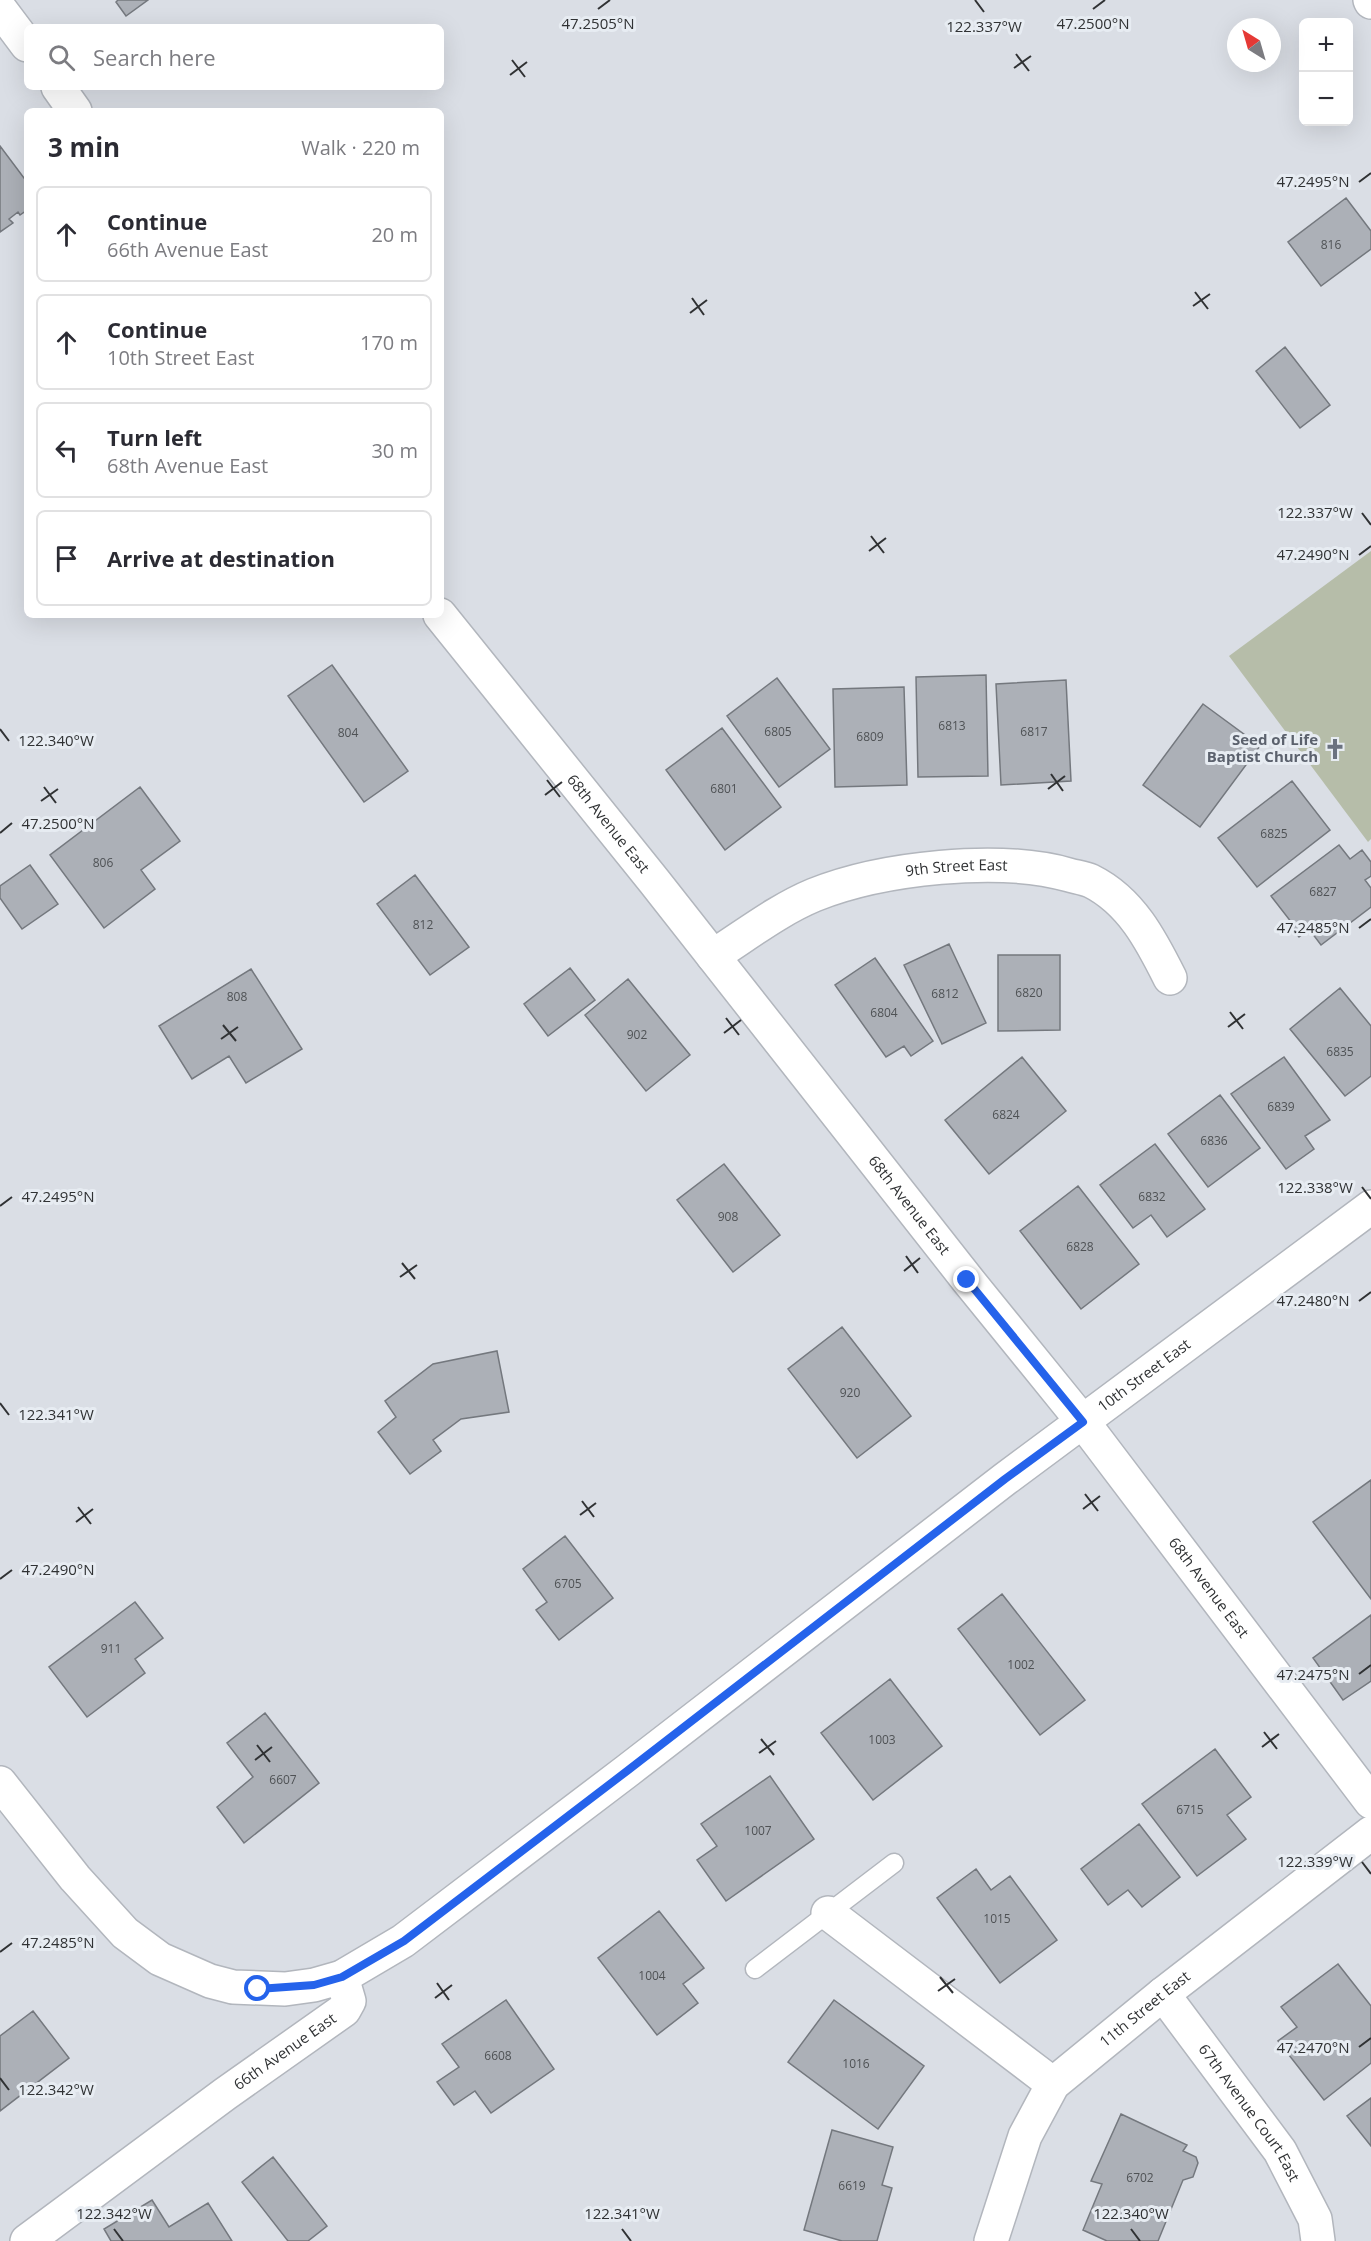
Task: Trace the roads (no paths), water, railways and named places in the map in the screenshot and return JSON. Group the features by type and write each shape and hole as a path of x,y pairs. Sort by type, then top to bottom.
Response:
{"street":[{"path":"0,9 24,41"},
{"path":"60,90 73,108"},
{"name":"68th Avenue East","path":"442,618 713,956 967,1280 1083,1422 1371,1802"},
{"name":"9th Street East","path":"713,956 770,919 814,896 863,879 906,871 1011,866 1054,871 1090,881 1118,900 1144,929 1170,978"},
{"name":"10th Street East","path":"342,1977 404,1941 996,1486 1371,1207"},
{"path":"0,1783 75,1878 125,1934 160,1959 210,1981 233,1987 285,1989 314,1985 342,1977"},
{"name":"11th Street East","path":"991,2241 1025,2136 1053,2084 1163,1994 1371,1833"},
{"path":"828,1913 1053,2084"},
{"name":"66th Avenue East","path":"27,2241 216,2101 344,2010 349,2001 342,1977"},
{"name":"67th Avenue Court East","path":"1163,1994 1280,2151 1315,2218 1318,2241"}],"lane":[{"path":"755,1969 894,1863"}],"place":[{"name":"Seed of Life Baptist Church","path":"1335,749"}]}
